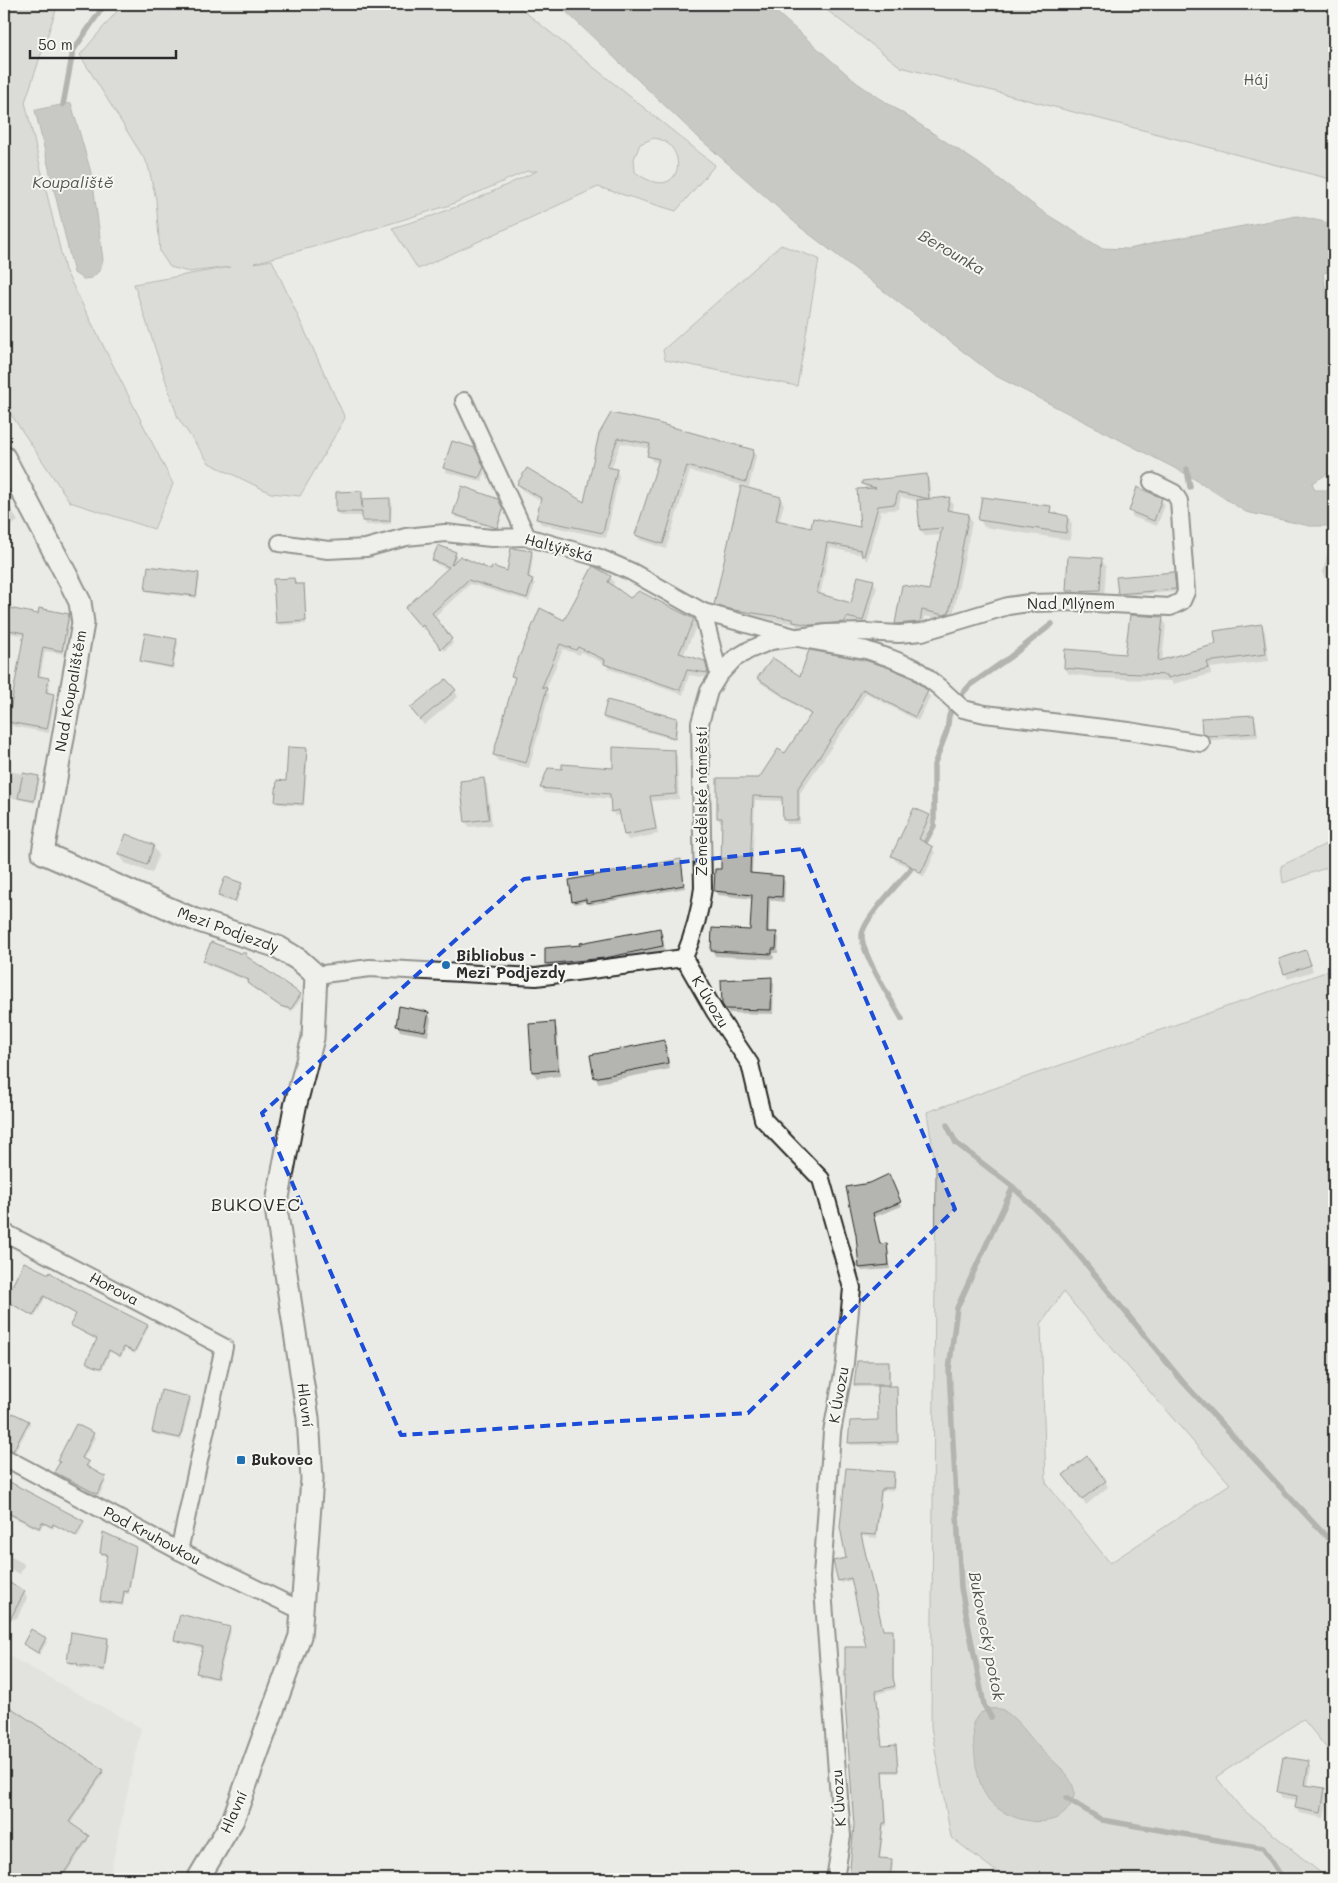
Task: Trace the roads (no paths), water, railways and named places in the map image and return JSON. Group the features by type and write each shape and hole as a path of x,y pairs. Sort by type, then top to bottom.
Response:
{"street":[{"path":"464,401 527,537"},
{"name":"Nad Koupalištěm","path":"4,458 73,587 80,602 83,622 43,853"},
{"name":"Nad Mlýnem","path":"798,638 827,632 900,634 922,632 1008,606 1029,602 1075,602 1170,607 1182,600 1186,592 1179,501 1174,493 1152,482"},
{"name":"Haltýřská","path":"280,543 328,550 366,548 406,538 445,533 491,538 527,537 600,558 632,572 703,612 798,638"},
{"path":"703,612 719,675"},
{"path":"798,638 866,650 915,668 963,709 985,714 1129,731 1201,743"},
{"name":"Zemědělské náměstí","path":"684,958 694,936 703,888 700,723 709,691 719,675 734,659 749,650 771,640 798,638"},
{"name":"Mezi Podjezdy","path":"43,853 193,919 278,948 299,960 316,975"},
{"path":"316,975 370,968 536,978 684,958"},
{"name":"K Úvozu","path":"684,958 715,1012 750,1064 763,1119 822,1179 852,1288 845,1363 832,1432 822,1577 842,1836 835,1879"},
{"name":"Hlavní","path":"198,1879 233,1820 300,1636 312,1479 308,1418 276,1208 295,1107 313,1038 316,975"},
{"name":"Horova","path":"4,1232 224,1346 179,1551"},
{"name":"Pod Kruhovkou","path":"4,1457 179,1551 302,1611"}],"water":[{"name":"Berounka","path":"558,4 767,4 857,83 978,163 1043,212 1101,248 1129,249 1297,216 1334,224 1334,271 1323,273 1329,308 1334,311 1334,470 1312,483 1315,490 1334,490 1334,526 1310,526 1246,512 1188,475 994,375 800,227 699,138"},
{"name":"Koupaliště","path":"71,103 92,176 103,260 100,270 92,278 83,279 74,273 35,110"},
{"path":"989,1709 1002,1710 1009,1714 1069,1778 1074,1790 1071,1804 1064,1813 1055,1819 1031,1821 1007,1814 989,1800 984,1792 978,1773 973,1723 979,1714"}],"waterway":[{"path":"63,105 73,51 105,4"},
{"path":"1187,469 1190,487"},
{"path":"922,848 934,826 934,765 947,731 949,716 954,703 970,685 1052,624"},
{"path":"902,1019 866,953 862,935 868,920 910,870 915,861"},
{"path":"947,1125 956,1143 1013,1187 1063,1236 1183,1382 1334,1545"},
{"name":"Bukovecký potok","path":"991,1717 984,1705 961,1588 949,1370 957,1308 1013,1187"},
{"name":"Bukovecký potok","path":"1066,1798 1102,1820 1263,1848 1283,1879"}],"place":[{"name":"Bibliobus - Mezi Podjezdy","path":"446,965"},
{"name":"Bukovec","path":"241,1460"}],"district":[{"name":"BUKOVEC","path":"256,1205"}],"park label":[{"name":"Háj","path":"1256,80"}]}
